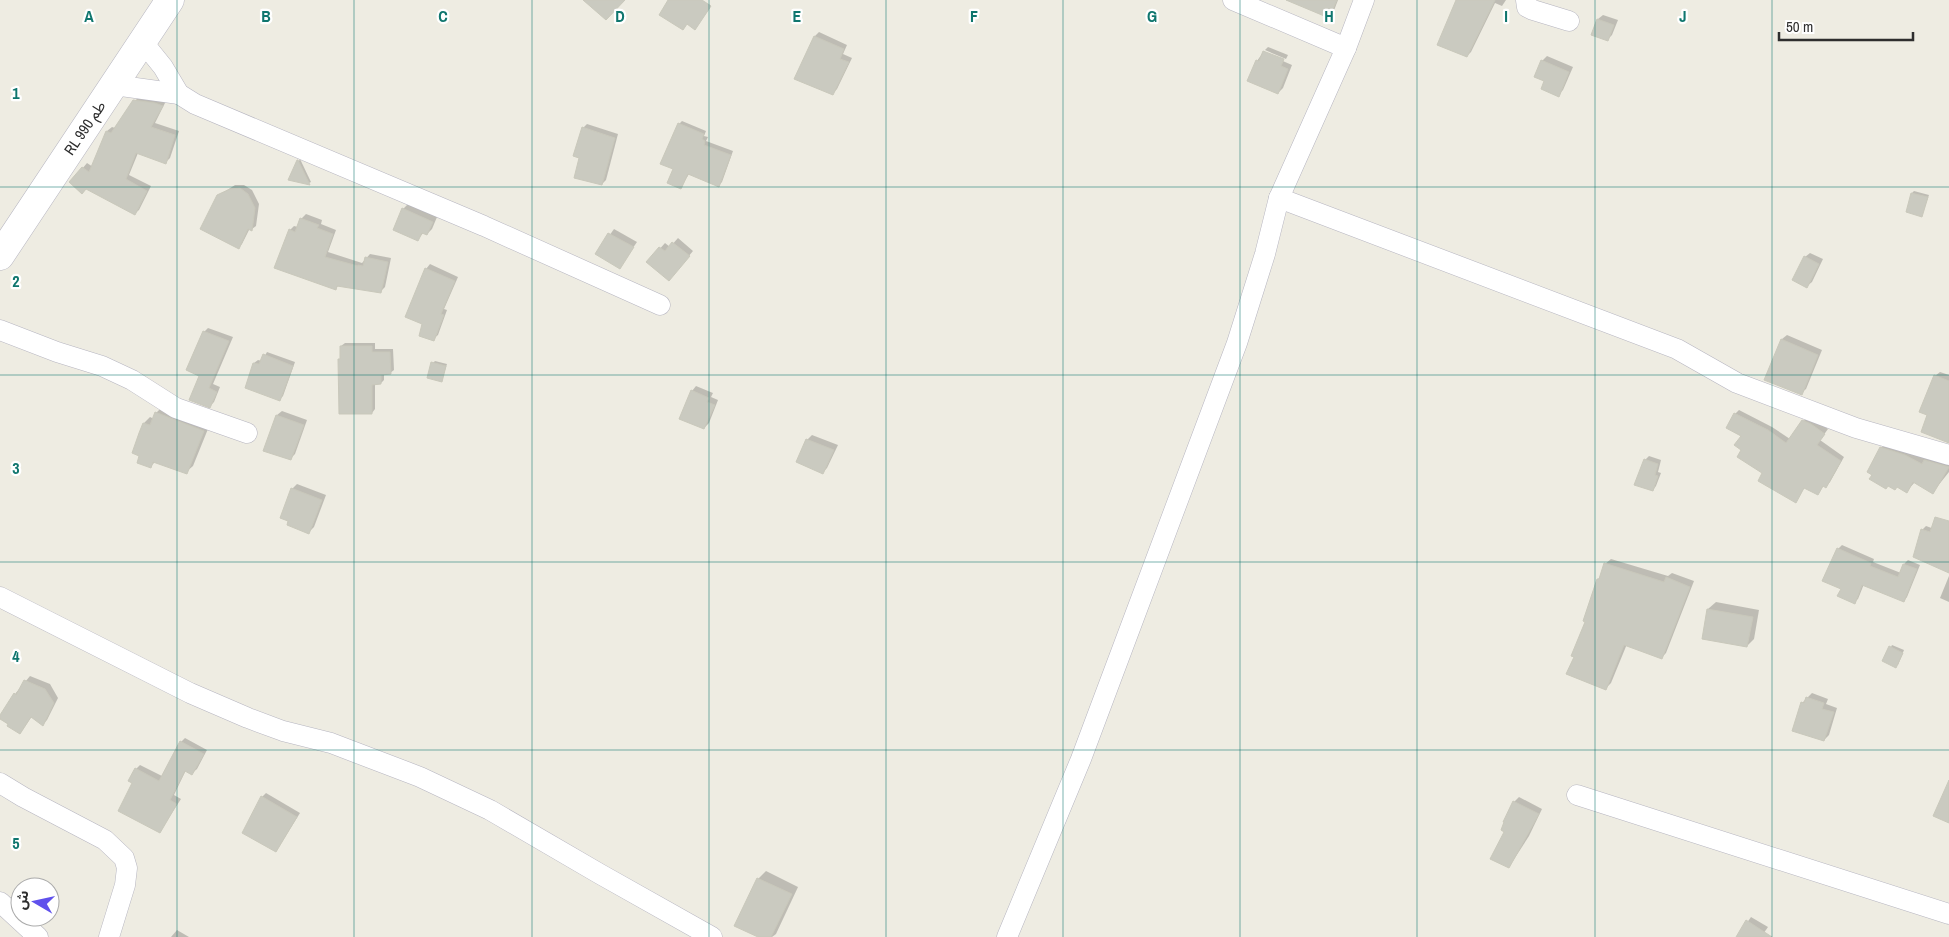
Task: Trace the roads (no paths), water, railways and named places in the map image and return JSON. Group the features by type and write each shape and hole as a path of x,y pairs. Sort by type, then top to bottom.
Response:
{"street":[{"name":"RL طم 990","path":"0,256 170,0"},
{"path":"1233,0 1346,48"},
{"path":"1006,937 1081,759 1234,352 1265,254 1279,198 1346,48 1364,0"},
{"path":"1526,0 1527,7 1533,10 1569,21"},
{"path":"142,41 163,68 179,94"},
{"path":"114,84 179,94 195,104 249,128 484,226 660,305"},
{"path":"1279,198 1677,349 1737,382 1856,428 1949,455"},
{"path":"0,330 57,352 102,366 132,380 176,408 247,433"},
{"path":"0,597 190,693 283,730 331,743 412,773 490,810 712,937"},
{"path":"0,783 105,840 124,858 127,868 125,885 109,937"},
{"path":"1577,795 1949,914"},
{"path":"0,902 38,937"}]}
